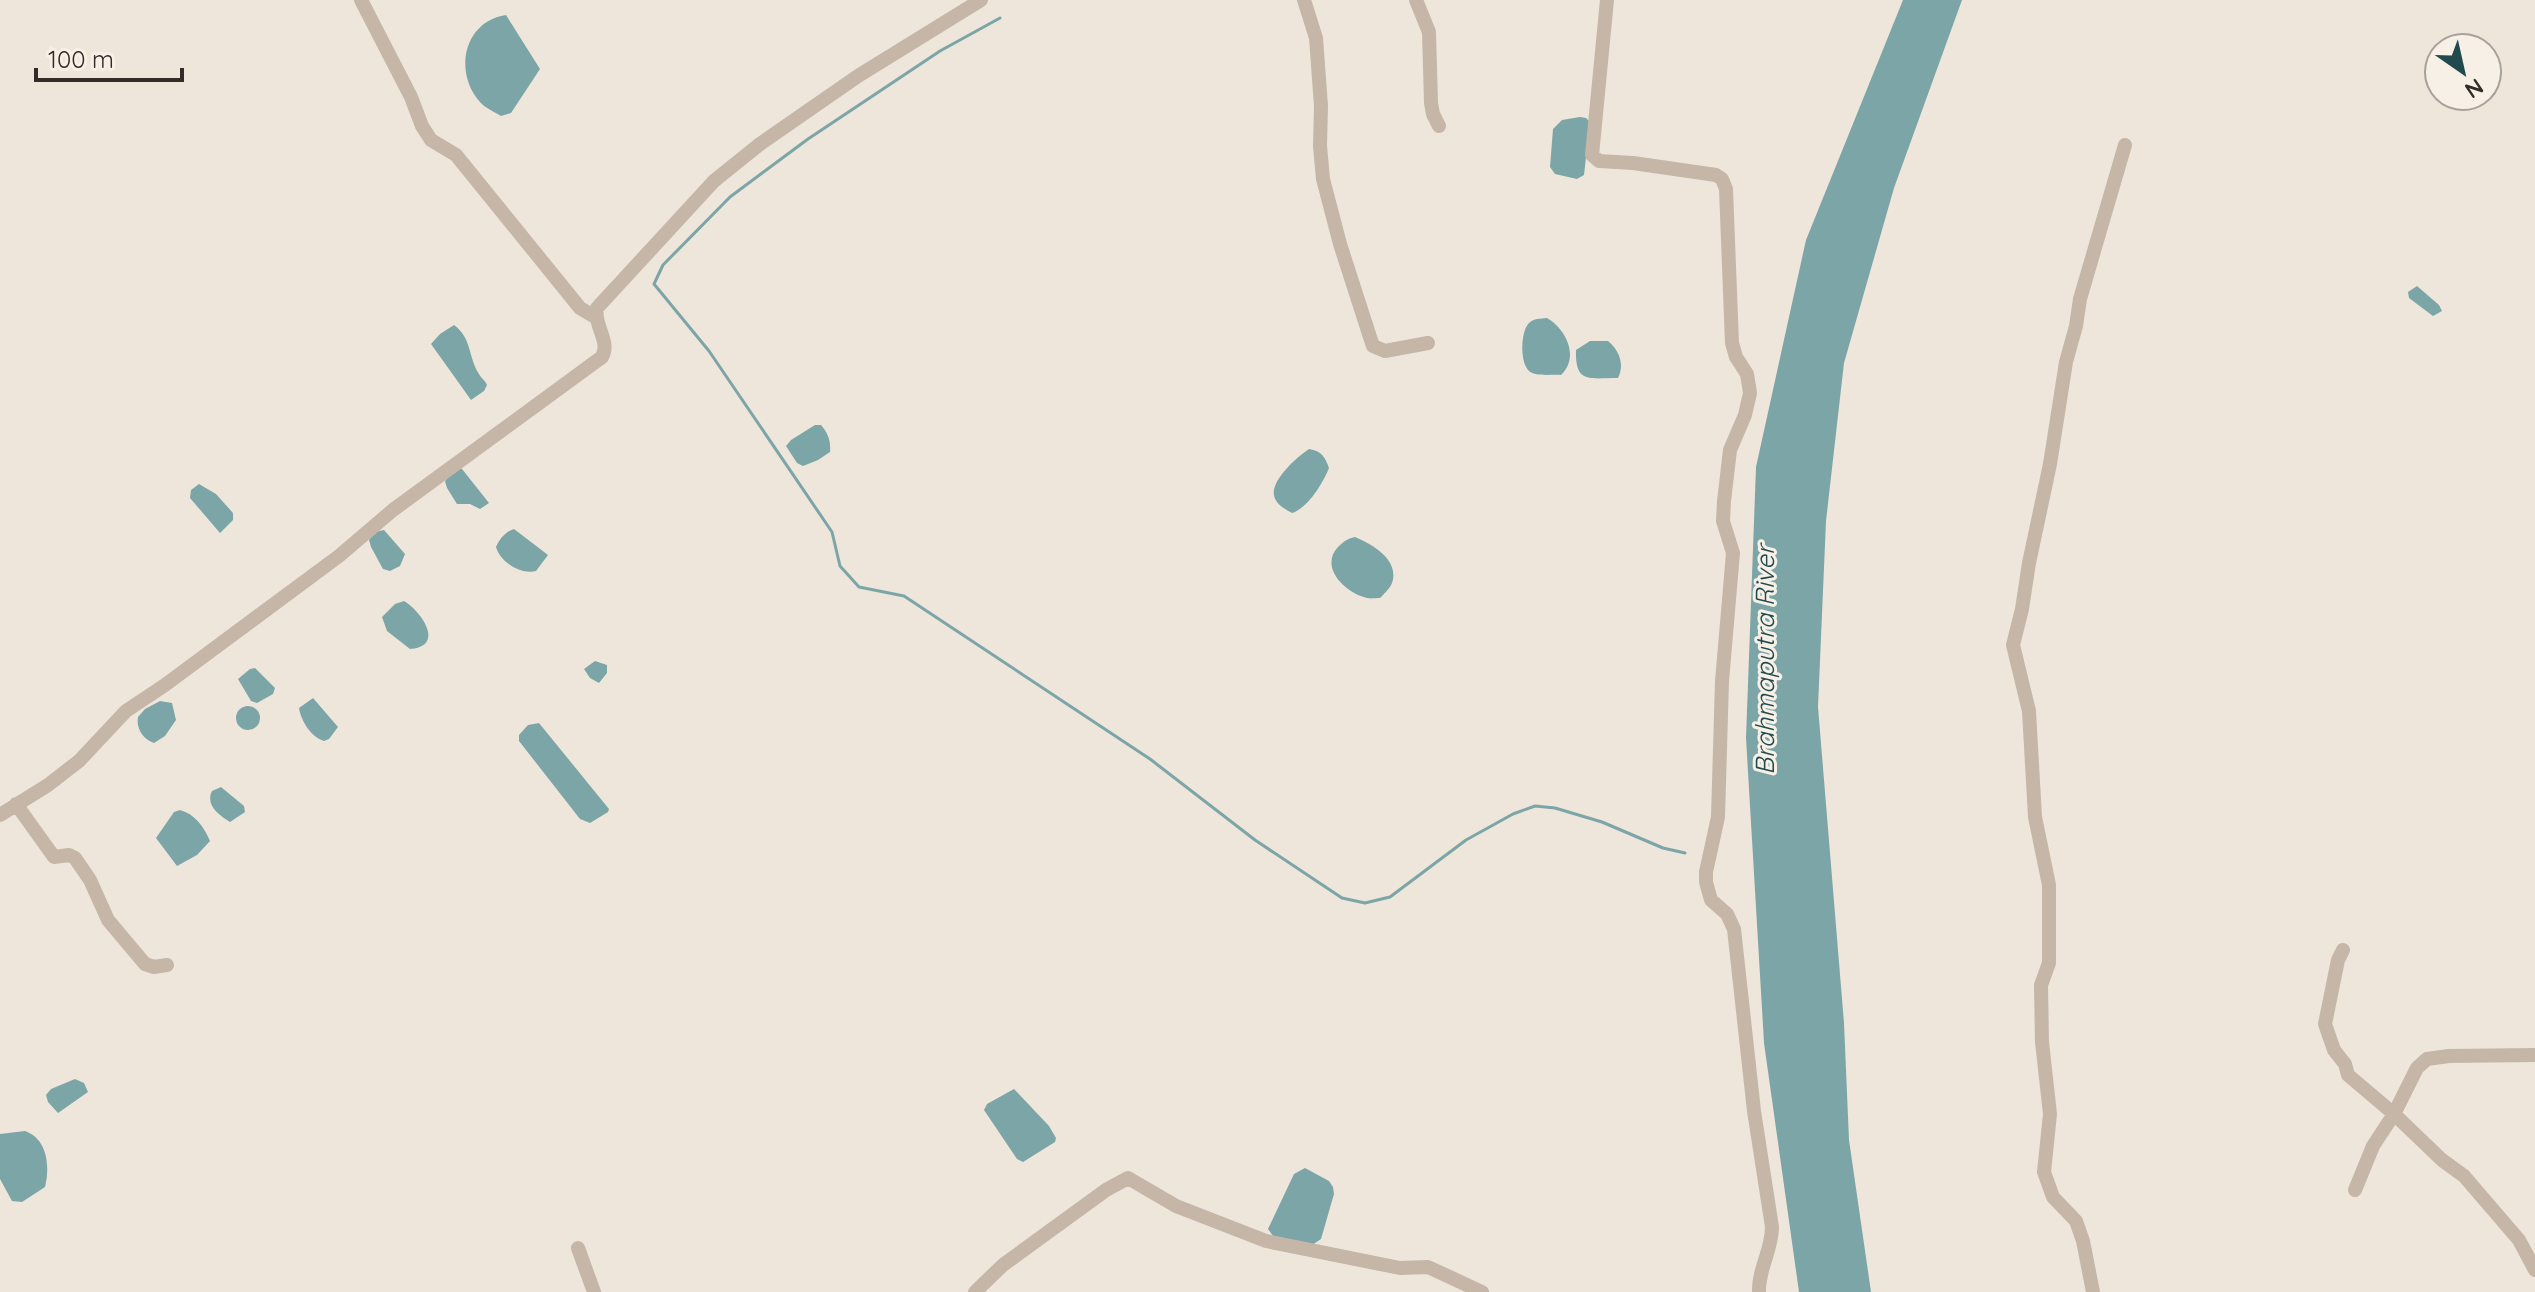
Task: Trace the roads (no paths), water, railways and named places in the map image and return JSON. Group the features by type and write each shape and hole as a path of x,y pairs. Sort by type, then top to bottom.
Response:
{"street":[{"path":"361,0 431,140 456,155 580,308 595,317"},
{"path":"0,815 79,761 126,711 328,564 393,510 602,357 605,344 595,317 597,308 714,181 803,113 981,0"},
{"path":"1304,0 1316,38 1323,179 1362,316 1373,346 1378,350 1428,343"},
{"path":"1416,0 1429,32 1431,103 1439,126"},
{"path":"1607,0 1592,155 1599,161 1716,175 1722,179 1726,189 1732,343 1736,357 1747,374 1750,393 1745,415 1730,450 1724,501 1723,521 1733,553 1722,681 1718,817 1706,882 1709,897 1727,914 1734,929 1750,1080 1772,1227 1759,1292"},
{"path":"2093,1292 2076,1221 2053,1197 2044,1172 2050,1114 2042,1042 2041,985 2049,963 2049,885 2035,817 2029,711 2013,645 2080,299 2125,145"},
{"path":"16,804 54,857 69,855 75,858 90,880 108,920 145,964 154,967 167,965"},
{"path":"2343,950 2338,960 2325,1024 2334,1050 2345,1064 2348,1075 2464,1176 2519,1240 2535,1270"},
{"path":"2355,1190 2373,1146 2394,1114 2417,1068 2427,1059 2535,1055"},
{"path":"975,1292 1003,1265 1106,1190 1128,1178 1176,1206 1266,1241 1400,1268 1428,1267 1482,1292"},
{"path":"578,1248 594,1292"}],"water":[{"name":"Brahmaputra River","path":"1903,0 1962,0 1894,188 1844,363 1826,521 1818,707 1844,1023 1849,1140 1871,1292 1799,1292 1764,1043 1746,738 1756,467 1806,240"},
{"path":"506,15 540,69 511,113 501,116 482,104 472,90 465,63 472,37 480,27"},
{"path":"1580,117 1590,122 1584,175 1577,179 1555,174 1550,167 1553,129 1562,120"},
{"path":"2417,286 2442,311 2433,316 2409,298 2408,292"},
{"path":"1547,318 1565,336 1570,352 1567,368 1561,375 1532,373 1524,361 1526,327 1533,320"},
{"path":"454,325 464,336 476,368 487,385 471,400 431,344"},
{"path":"1590,341 1608,341 1615,349 1621,363 1618,378 1592,378 1581,374 1576,350"},
{"path":"815,425 821,425 826,431 830,452 803,466 797,463 786,446"},
{"path":"1309,449 1322,455 1329,468 1309,501 1292,513 1276,501 1274,489 1286,469"},
{"path":"457,468 462,469 489,503 480,509 470,504 457,504 445,481"},
{"path":"199,484 216,494 233,513 233,520 220,533 190,498 191,490"},
{"path":"514,529 548,555 536,571 518,569 498,553 496,547 499,541"},
{"path":"384,530 405,554 400,566 390,571 383,569 369,540 375,532"},
{"path":"1355,537 1383,554 1392,567 1392,583 1380,598 1367,598 1351,591 1333,571 1331,563 1338,547"},
{"path":"404,601 423,620 428,635 427,642 410,649 387,631 382,617 395,604"},
{"path":"595,661 607,665 607,673 599,683 590,678 584,669"},
{"path":"255,668 275,688 273,694 257,703 251,701 238,679"},
{"path":"313,698 338,727 324,741 311,732 300,713 299,708"},
{"path":"160,701 172,703 176,720 165,736 154,743 141,733 138,717"},
{"path":"248,706 257,709 260,718 257,727 248,730 239,727 236,718 239,709"},
{"path":"539,723 609,809 608,812 590,823 580,819 519,741 519,735 528,725"},
{"path":"221,787 244,806 245,812 230,822 218,813 210,801 212,791"},
{"path":"180,810 198,822 210,841 197,855 177,866 156,838 174,812"},
{"path":"75,1079 84,1083 88,1092 58,1113 46,1095 51,1089"},
{"path":"1014,1089 1049,1126 1056,1138 1055,1142 1023,1162 1017,1159 984,1110 987,1104"},
{"path":"25,1131 39,1140 43,1147 47,1179 45,1187 22,1202 12,1201 0,1179 0,1134"},
{"path":"1305,1168 1329,1181 1334,1194 1321,1239 1312,1245 1273,1236 1268,1229 1294,1174"}],"waterway":[{"path":"1000,18 940,51 808,139 730,197 663,265 654,284 709,351 832,532 840,566 859,587 904,596 1150,759 1255,840 1342,898 1365,903 1390,897 1466,840 1513,814 1535,806 1555,808 1602,822 1663,848 1685,853"}]}
